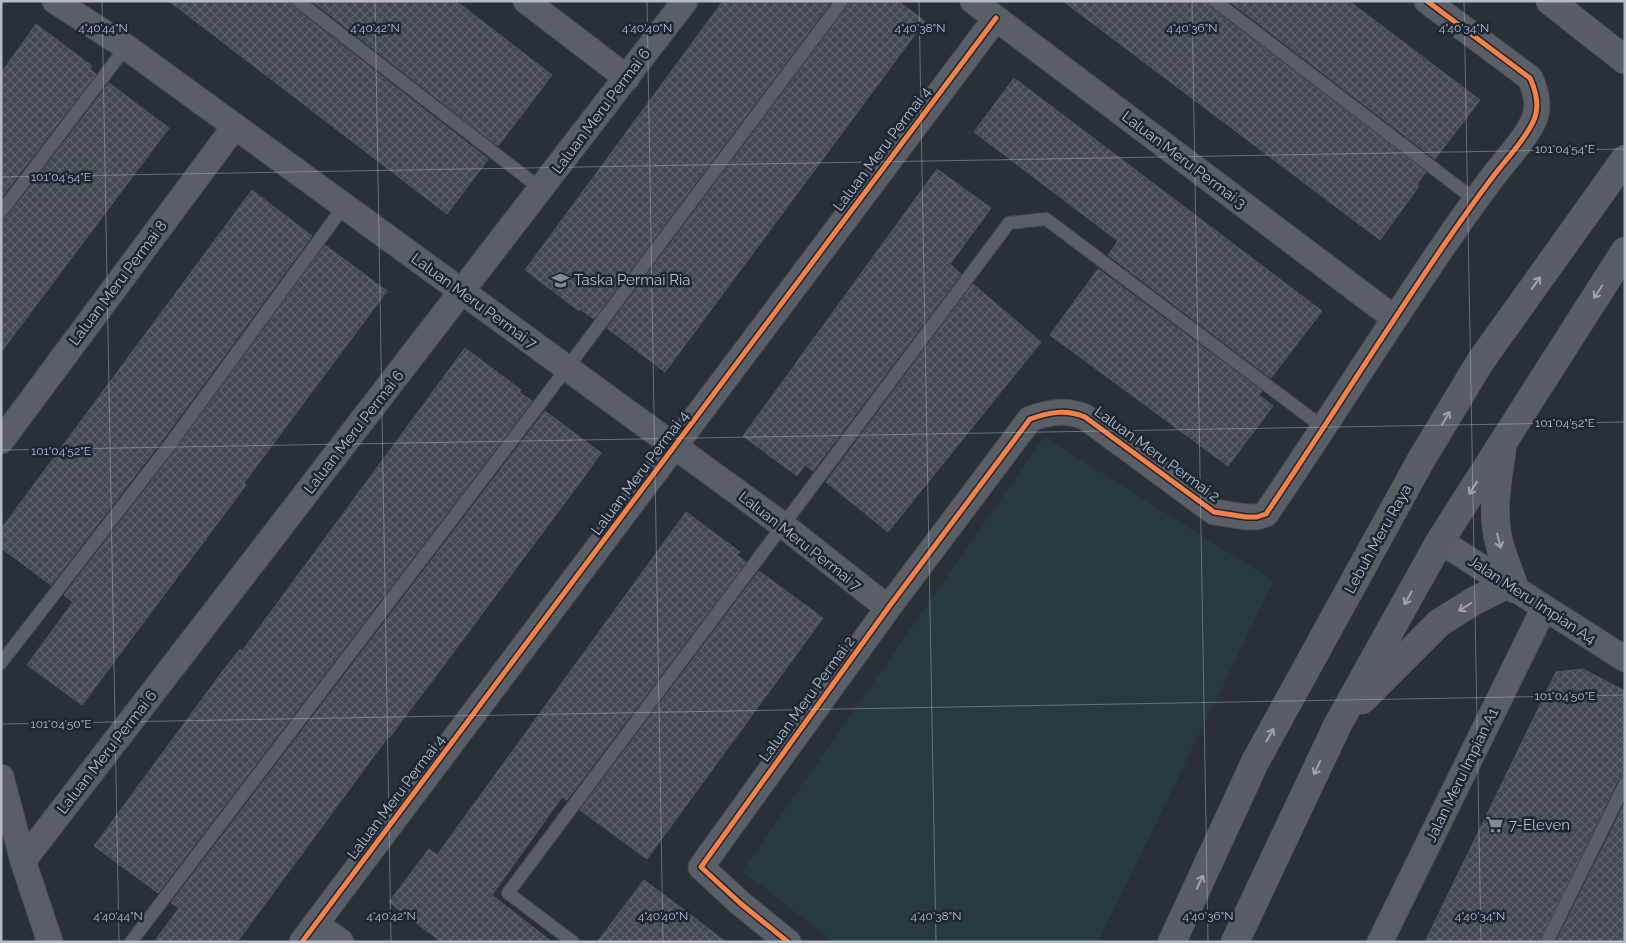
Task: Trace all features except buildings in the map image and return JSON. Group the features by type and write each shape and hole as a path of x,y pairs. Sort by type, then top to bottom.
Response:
{"main road":[{"path":"1550,1 1625,60"},
{"name":"Lebuh Meru Raya","path":"1172,942 1256,762 1421,460 1480,362 1625,160"},
{"path":"1235,942 1338,724 1440,540 1625,251"},
{"path":"1338,724 1439,623 1474,601 1512,586 1498,540 1495,516 1503,440"}],"street":[{"name":"Laluan Meru Permai 7","path":"55,1 126,47 784,526 888,608"},
{"path":"526,1 627,78"},
{"name":"Laluan Meru Permai 6","path":"23,861 685,1"},
{"name":"Laluan Meru Permai 3","path":"974,1 1394,318"},
{"name":"Laluan Meru Permai 2","path":"788,942 740,904 701,867 888,608 1030,419 1058,411 1070,412 1085,417 1214,512 1246,517 1257,517 1266,514 1324,428 1394,318 1475,200 1527,134 1534,119 1536,102 1536,90 1530,78 1427,1"},
{"name":"Laluan Meru Permai 4","path":"309,933 996,18"},
{"name":"Laluan Meru Permai 8","path":"1,441 235,126"},
{"name":"Jalan Meru Impian A4","path":"1440,540 1625,659"},
{"name":"Jalan Meru Impian A1","path":"1380,942 1544,608"},
{"path":"1,777 23,861 50,942"},
{"path":"309,933 341,942"}],"lane":[{"path":"298,1 541,189"},
{"path":"131,942 567,368 842,1"},
{"path":"1214,1 1475,200"},
{"path":"1,212 126,47"},
{"path":"1,663 171,443 344,206"},
{"path":"573,942 508,893 1009,223 1046,219 1324,428"},
{"path":"1547,942 1625,784"}],"green space":[{"path":"1044,437 1274,581 1098,942 834,942 742,871"}],"cycle path":[{"path":"788,942 740,903 701,867 888,608 1030,419 1058,412 1085,417 1214,512 1246,517 1257,517 1266,514 1446,242 1482,191 1525,136 1535,117 1537,105 1530,78 1427,1"},
{"path":"302,942 996,18"}],"place":[{"name":"Taska Permai Ria","path":"560,280"},
{"name":"7-Eleven","path":"1495,825"}]}
